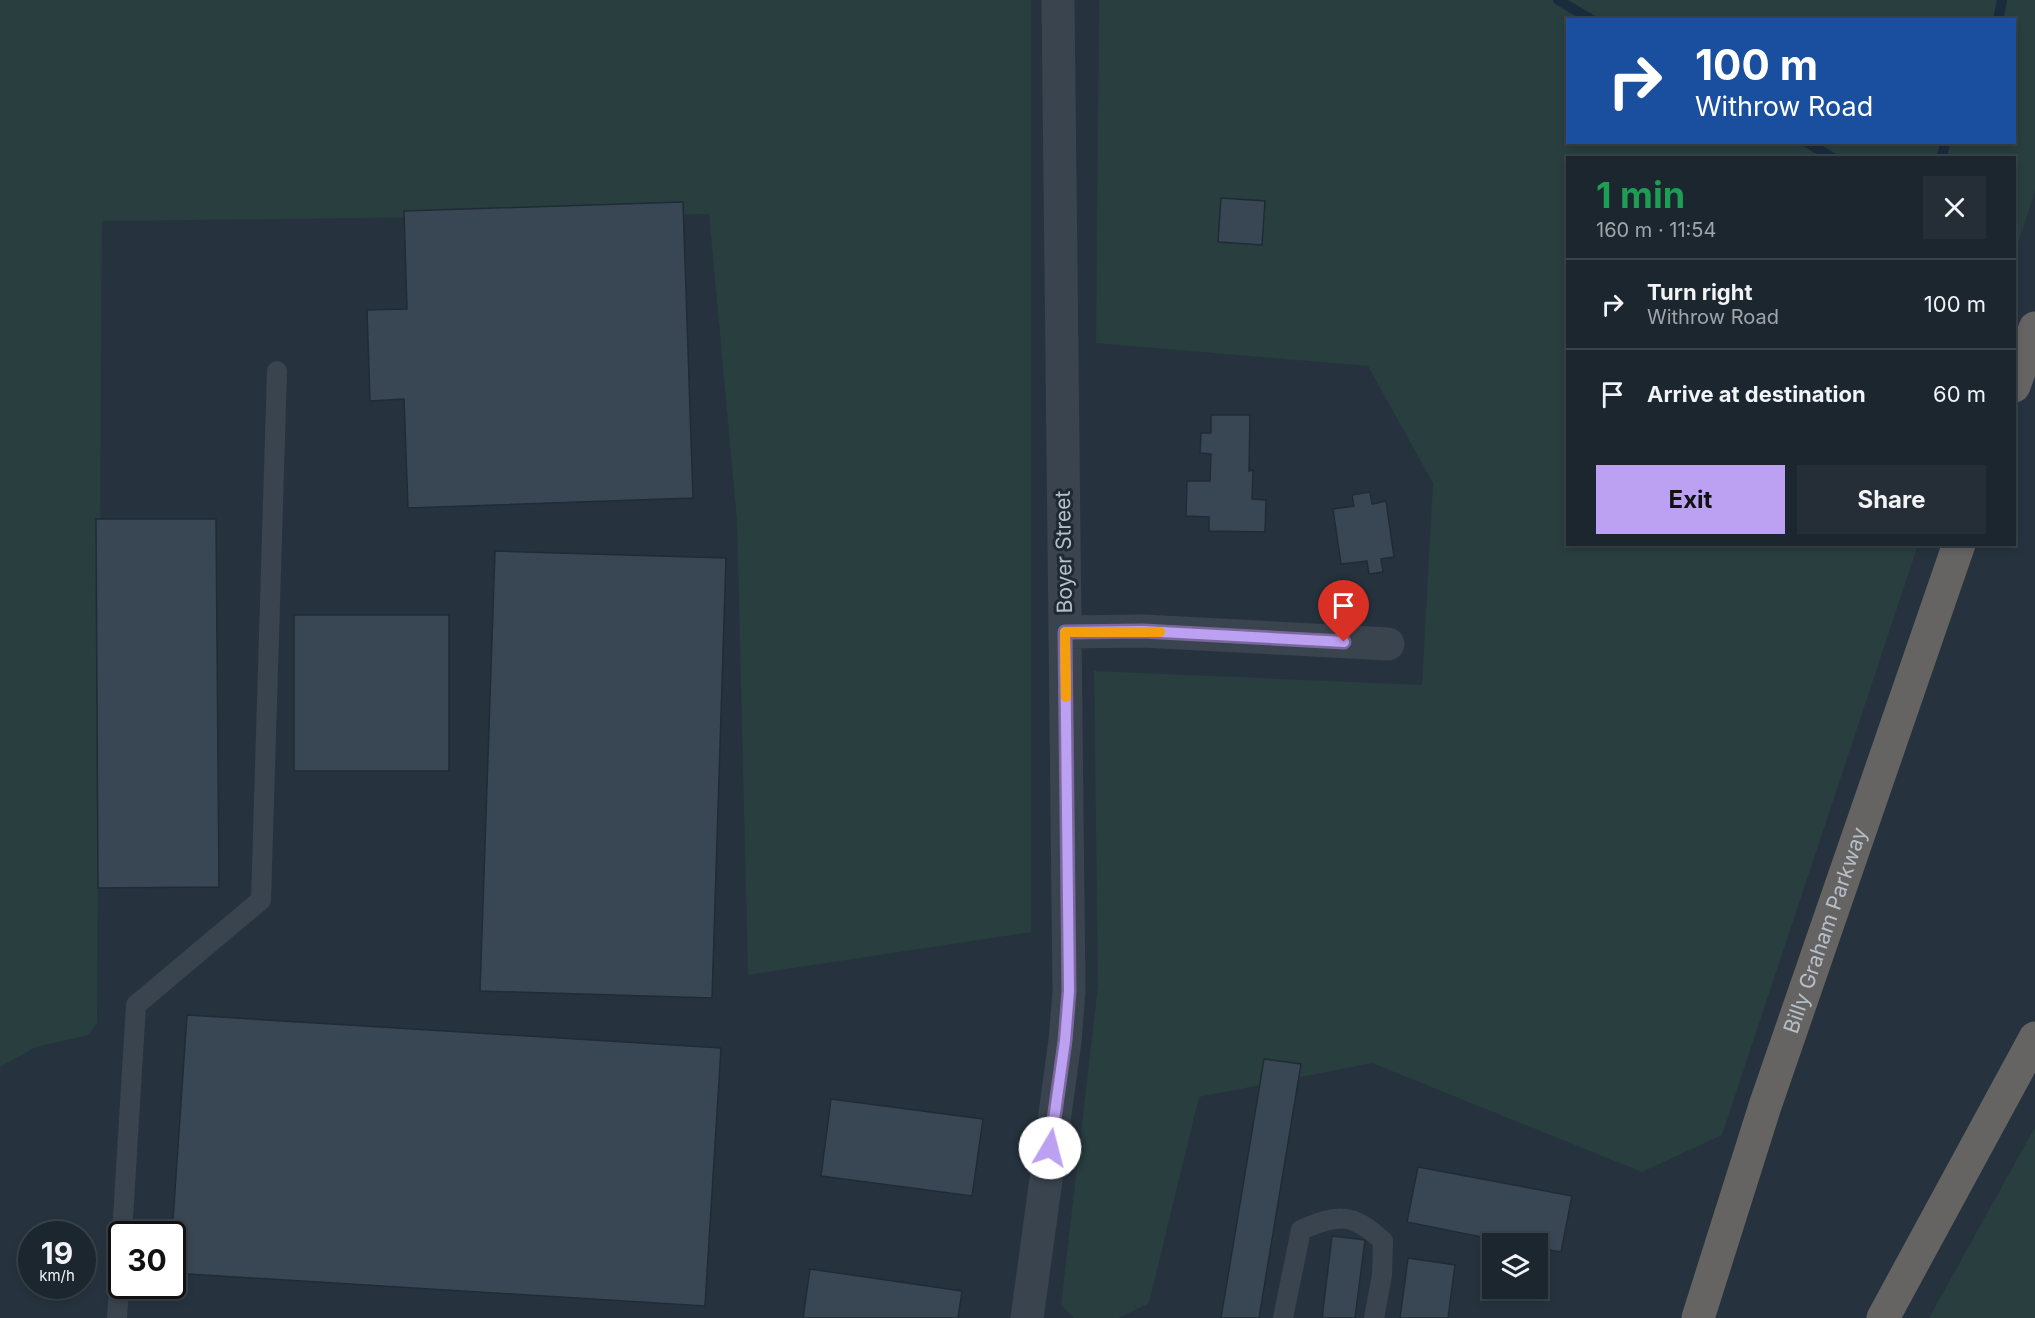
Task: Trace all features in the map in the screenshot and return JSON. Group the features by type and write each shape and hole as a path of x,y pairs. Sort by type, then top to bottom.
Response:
{"highway":[{"path":"2016,380 2035,328"},
{"name":"Billy Graham Parkway","path":"1698,1318 1765,1106 1958,546"},
{"path":"1883,1318 2035,1038"}],"street":[{"name":"Boyer Street","path":"1026,1318 1068,1019 1058,0"},
{"path":"1065,632 1143,631 1388,644"}],"lane":[{"path":"123,1221 136,1005 261,900 277,371"},
{"path":"1283,1318 1301,1230 1330,1217 1363,1223 1383,1241 1382,1275 1374,1318"},
{"path":"117,1318 118,1299"}],"green space":[{"path":"0,0 1031,0 1031,932 748,975 737,521 709,214 102,221 97,1023 88,1035 36,1047 0,1067"},
{"path":"1099,0 2035,0 2035,191 2016,250 2016,156 1566,156 1566,546 1918,546 1722,1135 1642,1172 1372,1063 1199,1097 1149,1303 1119,1318 1074,1318 1061,1305 1098,985 1094,671 1422,685 1433,483 1368,366 1096,343"},
{"path":"2035,1127 2035,1318 1929,1318"}],"building":[{"path":"1221,198 1265,201 1262,245 1218,242"},
{"path":"683,202 693,498 408,508 404,399 370,401 367,310 407,309 404,211"},
{"path":"1211,415 1250,415 1249,471 1253,470 1252,499 1266,500 1265,532 1209,531 1209,517 1186,516 1187,481 1210,481 1211,454 1200,453 1201,433 1211,433"},
{"path":"1370,492 1372,504 1386,501 1394,557 1381,559 1383,572 1369,574 1367,561 1341,564 1333,509 1354,506 1352,495"},
{"path":"96,519 216,519 219,887 98,888"},
{"path":"495,551 726,558 712,998 480,991"},
{"path":"294,615 449,615 449,771 294,771"},
{"path":"187,1015 721,1048 705,1306 186,1274 186,1221 173,1221"},
{"path":"1264,1059 1301,1064 1259,1318 1221,1318"},
{"path":"831,1099 983,1119 972,1196 821,1176"},
{"path":"1418,1167 1572,1196 1561,1252 1548,1250 1548,1233 1482,1233 1482,1237 1407,1222"},
{"path":"1332,1236 1365,1240 1355,1318 1322,1318"},
{"path":"1408,1258 1455,1265 1448,1318 1400,1318"},
{"path":"810,1269 962,1291 958,1318 803,1318"}],"waterway":[{"path":"1558,0 1589,18"},
{"path":"1998,18 2002,0"},
{"path":"1809,144 1830,156"},
{"path":"1942,156 1945,144"}],"slow traffic":[{"path":"1066,697 1065,632 1160,632"}],"route":[{"path":"1050,1148 1068,1019 1069,991 1065,632 1143,631 1344,642"}]}
